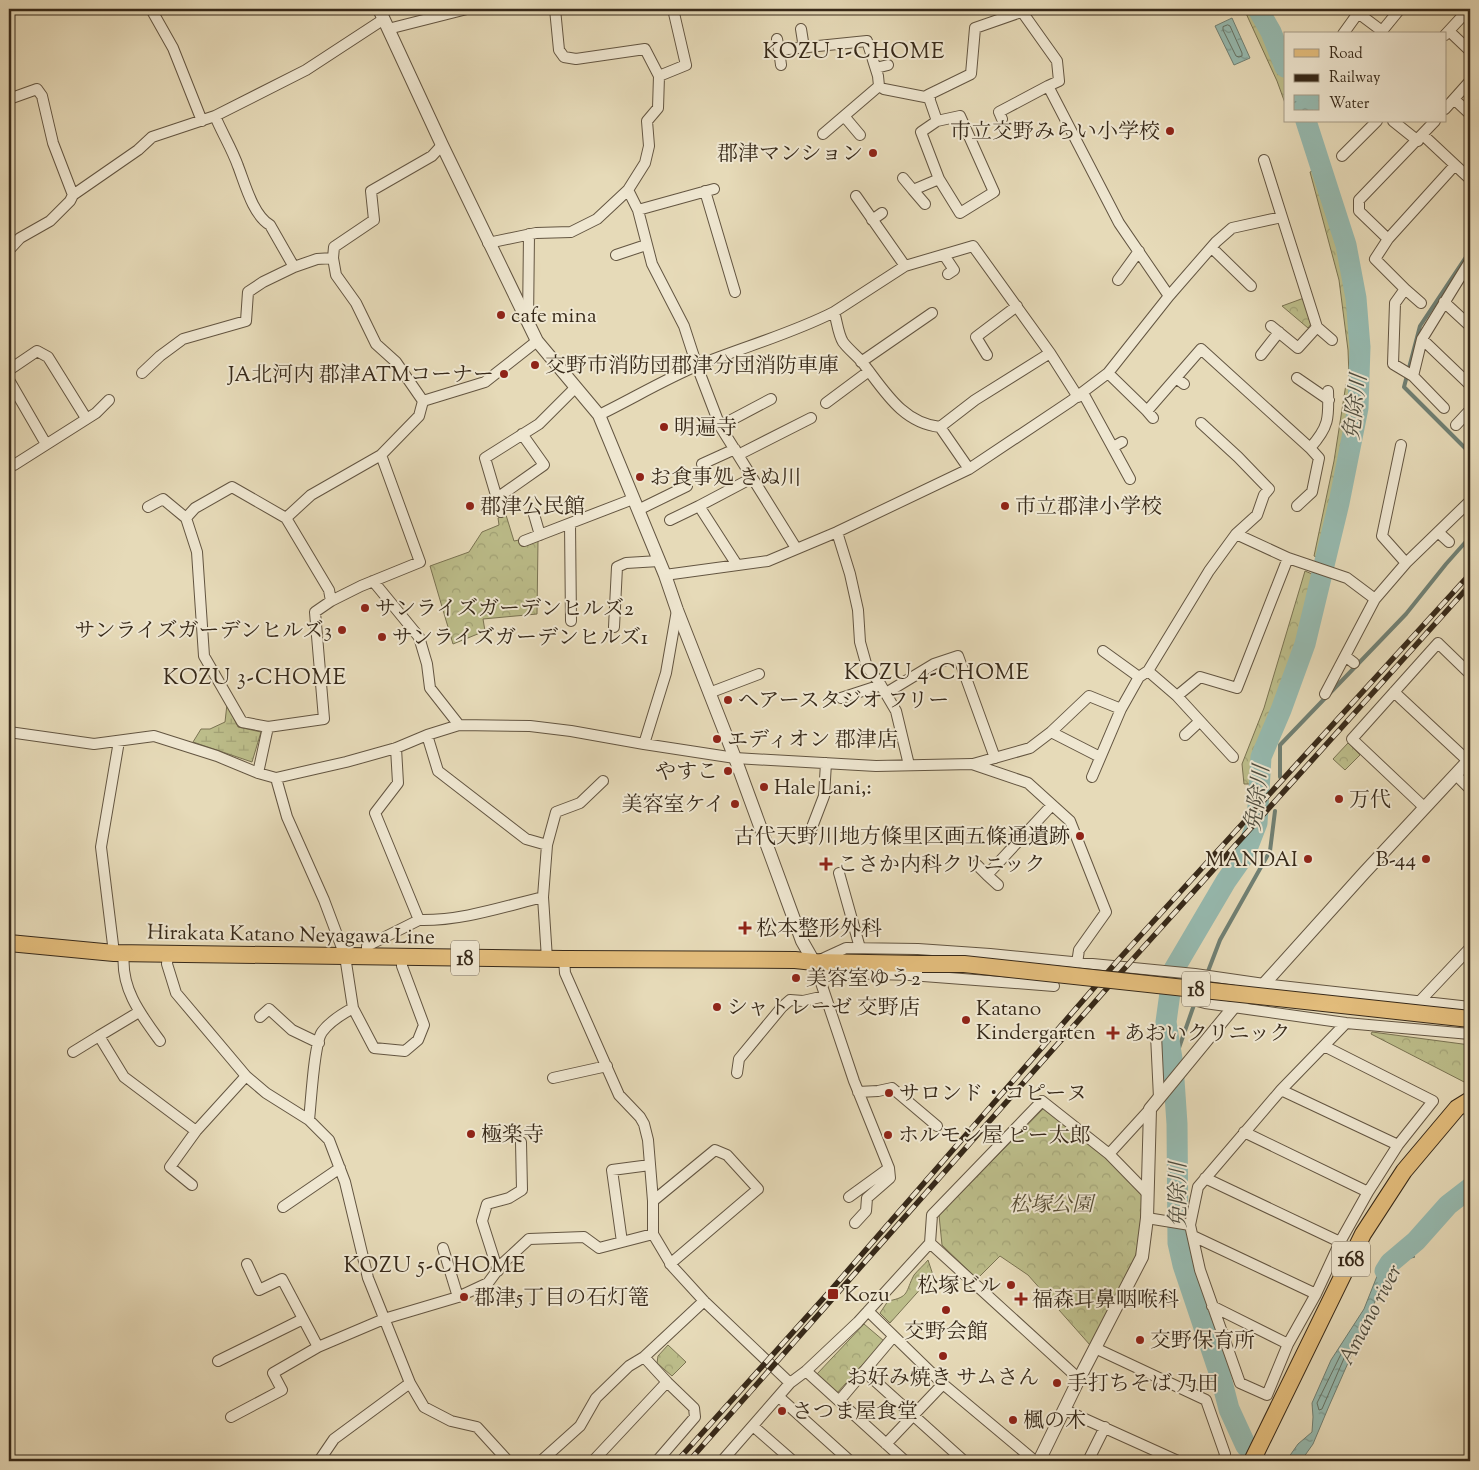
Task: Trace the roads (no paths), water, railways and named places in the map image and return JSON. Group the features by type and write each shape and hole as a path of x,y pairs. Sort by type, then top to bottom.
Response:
{"main road":[{"name":"Hirakata Katano Neyagawa Line","path":"9,943 119,953 547,959 785,960 964,964 1470,1019"},
{"name":"168","path":"1252,1461 1363,1234 1404,1171 1457,1108 1470,1100"}],"street":[{"path":"151,9 173,48 202,121"},
{"path":"9,250 20,238 50,221 70,201 73,195 138,150 152,137 215,116 306,70 384,19 467,9"},
{"path":"488,243 536,232 571,232 597,219 628,190 645,163 649,146 647,121 658,108 659,76 645,49 576,59 564,57 559,50 555,9"},
{"path":"659,76 686,65 673,9"},
{"path":"1344,32 1360,11 1383,32 1400,9"},
{"path":"1469,9 1447,33 1470,51"},
{"path":"937,120 928,94 971,74 975,28 1020,10 1057,60 1059,81 999,112"},
{"path":"384,19 488,243 537,341 599,415 665,575 802,941 814,962 858,1092 888,1168 890,1178 867,1198 866,1210 855,1223"},
{"path":"802,29 804,48"},
{"path":"777,39 781,65"},
{"path":"779,50 868,41 879,86"},
{"path":"876,68 888,65"},
{"path":"1446,108 1470,81"},
{"path":"879,86 884,89 930,98"},
{"path":"823,134 879,86"},
{"path":"1048,86 1119,223 1169,296"},
{"path":"9,99 37,89 42,96 53,143 73,195"},
{"path":"1454,99 1470,114"},
{"path":"215,116 238,165 248,192 264,221 270,224 294,267"},
{"path":"844,116 860,135"},
{"path":"960,116 994,192 960,213 939,179 921,132 937,120 960,116"},
{"path":"1342,156 1376,122"},
{"path":"1396,122 1420,138 1470,179"},
{"path":"1388,239 1359,211 1359,200 1434,122"},
{"path":"286,518 311,496 381,455 419,416 423,401 396,362 376,344 356,303 336,275 333,258 334,247 374,220 371,191 432,156 442,145"},
{"path":"1264,160 1282,217 1292,262 1317,327 1332,340"},
{"path":"1421,302 1404,289 1375,259 1388,239 1454,165"},
{"path":"903,178 925,204"},
{"path":"913,190 939,179"},
{"path":"628,190 638,210 652,264 684,326 720,426 796,548"},
{"path":"638,210 709,190 729,258 735,292"},
{"path":"856,196 905,266"},
{"path":"872,220 882,213"},
{"path":"665,575 768,561 838,532 969,469 1080,395 1108,373 1169,296 1232,228 1282,217"},
{"path":"528,324 529,234"},
{"path":"616,255 646,245"},
{"path":"599,415 746,343 808,326 834,312 905,266 973,246 1117,445 1130,479"},
{"path":"1212,248 1251,286"},
{"path":"1118,280 1139,251"},
{"path":"944,255 954,270 948,274"},
{"path":"142,373 160,356 183,339 246,321 248,292 263,282 294,267 317,259 333,258"},
{"path":"1412,375 1422,339 1470,261"},
{"path":"1404,289 1396,303 1394,364 1412,375 1444,408"},
{"path":"1444,302 1470,326"},
{"path":"987,355 976,337 1017,306"},
{"path":"834,312 843,341 892,401 910,417 932,426 940,427 975,400 1050,353"},
{"path":"861,362 925,323 932,313"},
{"path":"1261,355 1275,329 1298,348 1317,327"},
{"path":"1422,339 1470,385"},
{"path":"423,401 484,382 537,341"},
{"path":"1108,373 1150,414 1180,381 1201,349 1272,408 1319,458 1312,492 1299,499"},
{"path":"9,370 37,351 48,357 86,418"},
{"path":"826,403 869,372"},
{"path":"1297,378 1328,395 1327,422 1322,435 1310,448"},
{"path":"9,380 46,444"},
{"path":"501,512 485,458 538,424 576,387"},
{"path":"720,426 771,399"},
{"path":"14,465 96,413 109,400"},
{"path":"1456,425 1470,410"},
{"path":"702,464 737,452 811,418"},
{"path":"1092,777 1121,709 1139,677 1148,671 1209,571 1236,534 1257,515 1264,495 1272,487 1240,455 1201,423"},
{"path":"940,427 969,469"},
{"path":"497,498 544,465 522,434"},
{"path":"1401,445 1382,536 1406,563"},
{"path":"148,507 163,499 186,518 197,552 204,656 242,722 268,727 324,719 315,612 331,601 373,581 420,562 381,455"},
{"path":"670,520 752,478"},
{"path":"524,542 570,524 687,486"},
{"path":"186,518 195,508 232,487 286,518 329,590 331,601"},
{"path":"1325,694 1374,599 1406,563 1470,501"},
{"path":"699,506 737,565"},
{"path":"533,511 540,535"},
{"path":"570,524 571,621"},
{"path":"838,532 858,610 860,642 867,667 884,689 896,711 909,766"},
{"path":"1438,532 1448,542"},
{"path":"1236,534 1288,558 1347,578 1374,599"},
{"path":"1178,696 1200,677 1238,688 1288,558"},
{"path":"614,627 616,567 626,563 659,561"},
{"path":"373,581 419,637 427,664 430,688 459,725"},
{"path":"644,744 666,673 677,610"},
{"path":"1425,808 1352,739 1438,643 1470,674"},
{"path":"1104,651 1139,677"},
{"path":"841,698 884,689 934,664 958,656 995,758"},
{"path":"1345,656 1354,663"},
{"path":"1148,671 1178,696 1233,757"},
{"path":"709,693 759,674"},
{"path":"1109,1154 1150,1109 1233,1008 1264,984 1326,914 1469,761 1394,692"},
{"path":"9,732 94,744 154,736 217,756 258,774 276,778 396,748 427,735 459,725 530,726 735,758 826,764 909,766 972,764 1030,748 1051,732 1088,696 1121,709"},
{"path":"1185,735 1200,721"},
{"path":"258,774 268,727"},
{"path":"1051,732 1100,757"},
{"path":"427,735 438,771 526,839 547,845"},
{"path":"119,740 101,847 119,953 123,962 127,987 138,1012 160,1041"},
{"path":"396,748 398,783 375,813 419,920"},
{"path":"809,835 824,796 826,764"},
{"path":"972,764 1028,783 1070,821 1106,912 1079,950 1077,963"},
{"path":"1456,775 1470,789"},
{"path":"276,778 287,817 324,900 345,956 353,1008 374,1048 405,1051 418,1040 424,1025 402,966 402,957"},
{"path":"547,959 543,897 547,845 556,812 580,803 603,780"},
{"path":"987,875 1052,805"},
{"path":"977,865 998,886"},
{"path":"839,873 860,948"},
{"path":"366,956 367,946 419,920 440,920 460,917 543,897"},
{"path":"814,962 846,948 918,949 990,954 1196,975 1470,1007"},
{"path":"1420,1001 1470,948"},
{"path":"168,954 167,964 176,993 246,1076 266,1093 310,1120 329,1140 345,1182 368,1278 410,1383 424,1407 451,1421 477,1426 508,1461"},
{"path":"564,959 565,973 619,1095 640,1117 644,1124 648,1140 653,1201 653,1234 670,1264 790,1384"},
{"path":"814,962 845,974 910,975 1054,986"},
{"path":"1196,975 1189,999 1233,1008 1346,1023 1470,1034"},
{"path":"737,1073 739,1059 749,1041 769,1030 782,1007 790,1000 803,1001 825,996"},
{"path":"260,1017 273,1006 292,1030 319,1043"},
{"path":"310,1120 322,1032 339,1016 353,1008"},
{"path":"73,1052 138,1012"},
{"path":"1324,1046 1432,1102 1398,1145 1368,1192 1288,1344 1267,1395 1240,1383 1200,1270 1190,1225 1198,1187 1281,1090 1346,1023"},
{"path":"1156,1035 1161,1095"},
{"path":"99,1036 124,1077 196,1131"},
{"path":"553,1078 607,1066"},
{"path":"192,1185 170,1167 196,1131 246,1076"},
{"path":"858,1092 892,1088 937,1126"},
{"path":"1281,1090 1398,1145"},
{"path":"722,1461 790,1384 868,1311 930,1243 932,1215 1042,1101 1109,1154 1148,1192"},
{"path":"1039,1461 1142,1257 1147,1218 1150,1109"},
{"path":"1244,1132 1368,1192"},
{"path":"498,1271 482,1221 487,1204 509,1198 522,1190 521,1142"},
{"path":"653,1201 716,1150 727,1155 758,1189 670,1264"},
{"path":"622,1242 612,1170 650,1165"},
{"path":"283,1207 340,1168"},
{"path":"849,1198 888,1168"},
{"path":"1205,1178 1340,1242"},
{"path":"1147,1218 1190,1225"},
{"path":"231,1417 282,1390 274,1373 318,1347 384,1319 458,1297 488,1283 502,1264 529,1239 584,1237 599,1248 653,1234"},
{"path":"1193,1236 1316,1294"},
{"path":"930,1243 1079,1379"},
{"path":"443,1248 458,1297"},
{"path":"247,1264 259,1290 282,1279 318,1347"},
{"path":"541,1461 580,1426 596,1398 629,1366 644,1357 704,1300"},
{"path":"1212,1306 1288,1344"},
{"path":"868,1311 943,1384 1035,1461"},
{"path":"218,1361 303,1319"},
{"path":"839,1401 893,1337"},
{"path":"1095,1348 1206,1400 1226,1454 1223,1461"},
{"path":"644,1357 694,1408 695,1418 657,1461"},
{"path":"806,1371 886,1444 898,1459"},
{"path":"864,1371 964,1461"},
{"path":"593,1461 667,1382"},
{"path":"319,1461 334,1439 410,1383"},
{"path":"886,1444 943,1384"},
{"path":"779,1397 850,1461"},
{"path":"1065,1410 1105,1427 1159,1457 1178,1461"},
{"path":"753,1426 793,1461"},
{"path":"1088,1461 1105,1427"}],"water":[{"path":"1232,18 1250,58 1234,65 1215,26"},
{"path":"1399,1246 1415,1257 1400,1261 1389,1270 1313,1444 1301,1461 1286,1461 1298,1444 1312,1432 1312,1403 1331,1360 1364,1309 1381,1266"}],"waterway":[{"name":"免除川","path":"1258,9 1271,32 1284,64"},
{"name":"免除川","path":"1246,1446 1229,1409 1221,1378 1183,1265 1178,1243 1177,1124 1173,1065 1166,1022 1173,971 1226,881 1245,854 1257,823 1261,757 1281,710 1305,644 1339,503 1358,408 1360,347 1356,298 1346,245 1306,122"},
{"path":"1470,251 1420,326 1404,387 1470,453"},
{"path":"1280,777 1280,745 1406,614 1470,537"},
{"path":"1202,987 1220,940 1270,851 1275,811"},
{"path":"1173,1065 1195,1002"},
{"name":"Amano river","path":"1385,1271 1390,1263 1416,1241 1448,1205 1470,1188"}],"railway":[{"path":"677,1461 830,1291 1120,958 1470,574"},
{"path":"689,1461 1132,960 1470,585"}],"place":[{"name":"市立交野みらい小学校","path":"1170,131"},
{"name":"郡津マンション","path":"873,153"},
{"name":"cafe mina","path":"501,315"},
{"name":"交野市消防団郡津分団消防車庫","path":"535,365"},
{"name":"JA北河内 郡津ATMコーナー","path":"504,374"},
{"name":"明遍寺","path":"664,427"},
{"name":"お食事処 きぬ川","path":"640,477"},
{"name":"郡津公民館","path":"470,506"},
{"name":"市立郡津小学校","path":"1005,506"},
{"name":"サンライズガーデンヒルズ2","path":"365,608"},
{"name":"サンライズガーデンヒルズ3","path":"342,630"},
{"name":"サンライズガーデンヒルズ1","path":"382,637"},
{"name":"ヘアースタジオ フリー","path":"728,700"},
{"name":"エディオン 郡津店","path":"717,739"},
{"name":"やすこ","path":"728,771"},
{"name":"Hale Lani,:","path":"764,787"},
{"name":"万代","path":"1339,799"},
{"name":"美容室ケイ","path":"735,804"},
{"name":"古代天野川地方條里区画五條通遺跡","path":"1080,836"},
{"name":"MANDAI","path":"1308,859"},
{"name":"B-44","path":"1426,859"},
{"name":"こさか内科クリニック","path":"826,864"},
{"name":"松本整形外科","path":"745,928"},
{"name":"美容室ゆう2","path":"796,978"},
{"name":"シャトレーゼ 交野店","path":"717,1007"},
{"name":"Katano Kindergarten","path":"966,1020"},
{"name":"あおいクリニック","path":"1113,1033"},
{"name":"サロンド・コピーヌ","path":"889,1093"},
{"name":"極楽寺","path":"471,1134"},
{"name":"ホルモン屋 ピー太郎","path":"888,1135"},
{"name":"松塚ビル","path":"1011,1285"},
{"name":"Kozu","path":"833,1294"},
{"name":"郡津5丁目の石灯篭","path":"464,1297"},
{"name":"福森耳鼻咽喉科","path":"1021,1299"},
{"name":"交野会館","path":"946,1310"},
{"name":"交野保育所","path":"1140,1340"},
{"name":"お好み焼き サムさん","path":"943,1356"},
{"name":"手打ちそば 乃田","path":"1057,1383"},
{"name":"さつま屋食堂","path":"782,1411"},
{"name":"楓の木","path":"1013,1420"}],"district":[{"name":"KOZU 1-CHOME","path":"854,50"},
{"name":"KOZU 4-CHOME","path":"937,671"},
{"name":"KOZU 3-CHOME","path":"255,676"},
{"name":"KOZU 5-CHOME","path":"435,1264"}],"park label":[{"name":"松塚公園","path":"1051,1204"}]}
